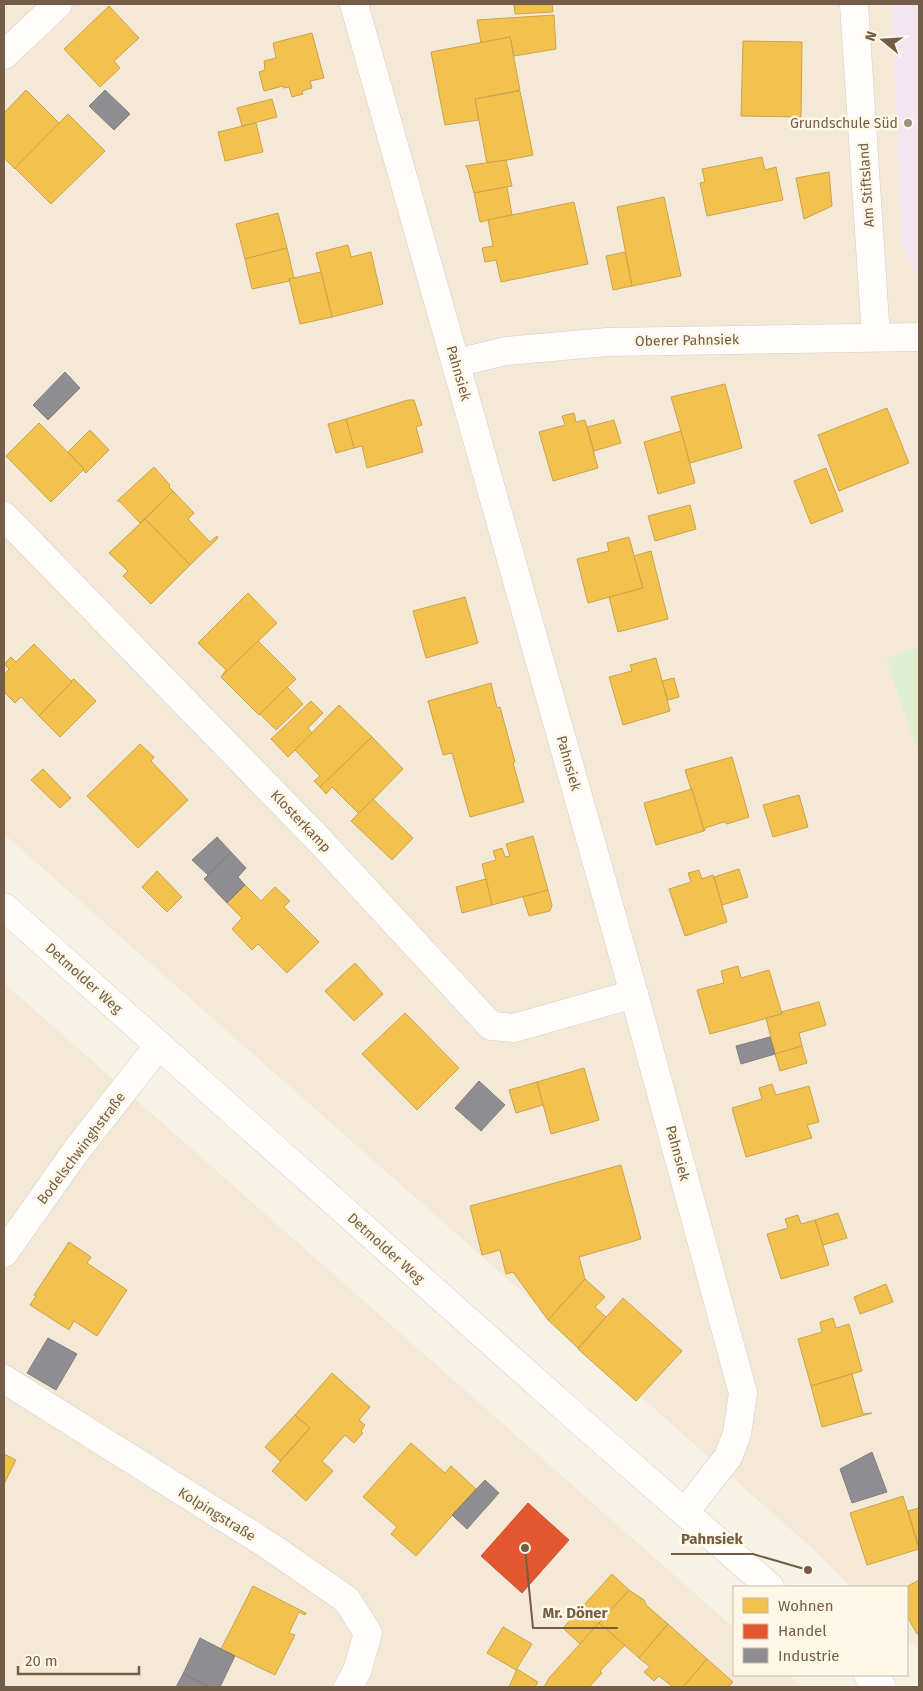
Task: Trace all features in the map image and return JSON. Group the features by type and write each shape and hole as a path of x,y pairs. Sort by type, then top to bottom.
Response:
{"street":[{"path":"4,55 58,4"},
{"name":"Pahnsiek","path":"354,4 634,994 743,1393 736,1434 728,1457 685,1512"},
{"name":"Am Stiftsland","path":"854,4 876,337"},
{"name":"Oberer Pahnsiek","path":"456,363 506,351 607,342 919,337"},
{"name":"Klosterkamp","path":"4,516 322,843 491,1026 514,1028 634,994"},
{"name":"Detmolder Weg","path":"4,907 580,1421 769,1586"},
{"name":"Bodelschwinghstraße","path":"4,1253 76,1151 158,1045"},
{"name":"Kolpingstraße","path":"4,1379 271,1547 347,1600 368,1633 357,1671 348,1687"},
{"path":"869,1676 882,1687"}],"shaded area":[{"path":"4,4 919,4 919,1651 908,1640 908,1586 851,1586 805,1542 4,834"},
{"name":"Grundschule Süd","path":"891,4 919,4 919,277 911,264 902,242"},
{"path":"4,983 733,1627 733,1676 789,1676 802,1687 4,1687"}],"green space":[{"path":"919,645 919,755 886,659"}],"building: Wohnen":[{"path":"514,4 552,4 553,12 515,14"},
{"path":"109,6 139,38 114,61 120,68 100,87 64,49"},
{"path":"554,15 556,49 514,56 510,37 481,43 477,20"},
{"path":"312,33 324,78 310,81 312,88 302,91 303,94 292,97 289,87 284,88 283,86 264,91 259,72 265,70 264,61 276,58 273,43"},
{"path":"510,37 520,90 475,99 479,120 445,125 431,52"},
{"path":"743,41 802,42 801,117 741,116"},
{"path":"26,90 60,124 15,169 4,158 4,113"},
{"path":"520,91 533,155 487,164 475,99"},
{"path":"272,99 277,117 242,126 237,108"},
{"path":"68,114 105,151 51,204 15,168"},
{"path":"256,123 263,152 225,161 218,132"},
{"path":"762,157 765,170 776,167 783,200 707,216 700,183 705,182 702,169"},
{"path":"506,160 512,186 474,193 467,167 465,166"},
{"path":"829,172 832,206 804,219 796,178"},
{"path":"507,187 512,215 480,222 474,193"},
{"path":"664,197 681,276 632,286 617,207"},
{"path":"574,202 588,264 501,282 496,260 485,262 482,248 493,246 488,220"},
{"path":"278,213 287,248 245,259 236,224"},
{"path":"348,245 351,257 371,252 383,304 332,317 316,253"},
{"path":"287,248 294,278 289,279 290,281 252,289 245,259"},
{"path":"625,252 632,286 613,290 606,256"},
{"path":"321,272 332,317 300,324 289,279"},
{"path":"725,384 742,448 690,463 671,397"},
{"path":"408,400 414,400 422,425 416,427 423,452 367,468 362,446 354,448 346,419"},
{"path":"887,408 909,463 839,491 818,435"},
{"path":"574,413 576,422 585,420 598,468 553,481 539,432 565,425 562,416"},
{"path":"346,419 354,448 336,453 328,424"},
{"path":"614,420 621,443 594,451 587,427"},
{"path":"39,423 84,469 51,502 6,456"},
{"path":"90,430 109,450 86,473 68,452"},
{"path":"681,431 695,483 658,494 644,442"},
{"path":"154,467 173,491 140,523 117,501"},
{"path":"826,468 843,511 811,524 794,481"},
{"path":"173,491 194,513 188,519 210,542 217,536 218,538 190,565 145,519"},
{"path":"690,505 696,529 655,541 648,516"},
{"path":"145,519 190,565 151,604 123,576 128,571 109,553"},
{"path":"629,537 643,588 588,603 577,559 609,551 607,543"},
{"path":"651,551 668,619 618,632 609,597 643,588 634,556"},
{"path":"248,593 277,623 221,677 226,670 198,643"},
{"path":"465,597 478,643 426,658 413,611"},
{"path":"258,641 296,679 259,715 221,677"},
{"path":"34,644 72,682 39,716 21,697 15,703 4,692 4,675 9,669 4,664 11,657 16,662"},
{"path":"656,658 670,711 623,725 609,677 632,671 630,665"},
{"path":"674,678 679,697 668,700 662,681"},
{"path":"74,679 96,701 60,737 39,716"},
{"path":"491,683 497,708 500,707 524,802 470,817 452,753 443,755 428,701"},
{"path":"287,687 303,704 276,730 260,714"},
{"path":"311,701 323,713 308,728 312,733 288,757 271,739"},
{"path":"339,705 372,737 320,787 314,781 320,776 295,750"},
{"path":"372,737 403,769 359,814 332,787 326,794 320,787"},
{"path":"140,744 154,757 151,761 188,800 138,848 87,796"},
{"path":"732,757 749,817 727,824 724,822 705,828 704,831 685,770"},
{"path":"43,769 71,798 60,808 31,780"},
{"path":"692,789 704,831 656,845 644,803"},
{"path":"799,795 808,827 773,837 763,805"},
{"path":"373,799 413,838 392,860 351,821"},
{"path":"533,836 548,890 492,905 482,864 496,860 493,851 502,848 505,857 510,856 506,844"},
{"path":"739,869 748,897 722,905 714,877"},
{"path":"699,870 702,879 713,875 727,922 685,936 669,889 691,882 688,873"},
{"path":"157,871 182,897 167,912 142,887"},
{"path":"486,879 492,905 462,913 456,887"},
{"path":"245,885 261,901 275,887 290,901 284,907 319,942 287,973 258,944 252,950 232,929 242,918 227,903"},
{"path":"548,890 552,905 550,911 529,916 523,897"},
{"path":"355,963 383,994 354,1021 325,991"},
{"path":"738,966 741,978 769,970 782,1014 710,1034 697,990 724,983 721,971"},
{"path":"819,1002 826,1025 799,1033 802,1046 775,1054 766,1018"},
{"path":"405,1013 459,1068 417,1110 362,1054"},
{"path":"802,1046 807,1063 780,1071 775,1054"},
{"path":"584,1068 599,1120 551,1134 537,1082"},
{"path":"537,1082 543,1105 516,1113 509,1090"},
{"path":"772,1084 776,1095 809,1086 819,1122 807,1125 812,1138 746,1157 732,1108 762,1099 759,1088"},
{"path":"621,1165 641,1239 579,1257 585,1279 548,1320 513,1272 506,1274 500,1250 482,1255 470,1206"},
{"path":"838,1213 847,1238 823,1245 815,1220"},
{"path":"798,1215 801,1224 815,1220 829,1265 781,1279 767,1234 788,1228 785,1219"},
{"path":"69,1242 91,1257 87,1263 127,1290 97,1336 74,1321 69,1330 30,1305 36,1296 34,1295"},
{"path":"585,1279 605,1297 595,1307 606,1317 578,1348 548,1320"},
{"path":"886,1284 893,1302 860,1314 854,1297"},
{"path":"623,1298 682,1351 636,1401 578,1349"},
{"path":"833,1318 836,1328 849,1324 862,1371 811,1386 798,1339 822,1332 820,1322"},
{"path":"332,1373 370,1407 359,1420 365,1425 361,1431 363,1433 354,1443 345,1435 322,1461 333,1471 306,1501 272,1471 310,1428 295,1415"},
{"path":"852,1374 863,1414 872,1413 822,1427 811,1386"},
{"path":"295,1415 310,1428 280,1461 265,1447"},
{"path":"411,1443 445,1473 451,1466 476,1489 416,1556 391,1534 397,1527 363,1497"},
{"path":"4,1454 16,1460 4,1484"},
{"path":"903,1496 919,1549 867,1565 850,1513"},
{"path":"919,1508 919,1548 908,1511"},
{"path":"612,1574 629,1590 580,1644 563,1628"},
{"path":"919,1580 919,1632 917,1634 908,1618 908,1586"},
{"path":"253,1586 306,1613 305,1615 299,1612 289,1633 295,1635 275,1675 221,1649"},
{"path":"629,1590 644,1600 647,1606 668,1624 639,1658 599,1623"},
{"path":"599,1623 625,1645 600,1671 602,1673 589,1687 544,1687 549,1678"},
{"path":"668,1624 707,1659 683,1687 673,1687 659,1676 654,1681 644,1672 650,1667 639,1658"},
{"path":"503,1627 532,1644 516,1670 487,1653"},
{"path":"707,1659 733,1682 728,1687 683,1687"},
{"path":"517,1669 538,1682 535,1687 509,1687"}],"building: Handel":[{"path":"528,1503 569,1540 522,1593 481,1556"}],"building: Industrie":[{"path":"105,90 130,114 114,130 89,106"},
{"path":"65,372 80,388 48,420 33,405"},
{"path":"217,837 231,852 208,875 192,860"},
{"path":"231,852 246,868 238,877 245,885 227,903 204,879"},
{"path":"770,1037 775,1054 741,1064 736,1046"},
{"path":"479,1081 505,1105 481,1131 455,1108"},
{"path":"48,1338 77,1354 56,1390 27,1373"},
{"path":"872,1452 887,1492 852,1503 840,1469"},
{"path":"485,1480 499,1493 467,1529 452,1515"},
{"path":"200,1638 235,1656 220,1687 209,1687 183,1674"},
{"path":"183,1674 209,1687 176,1687"}],"place":[{"name":"Grundschule Süd","path":"908,123"},
{"name":"Mr. Döner","path":"525,1548"},
{"name":"Pahnsiek","path":"808,1570"}]}
